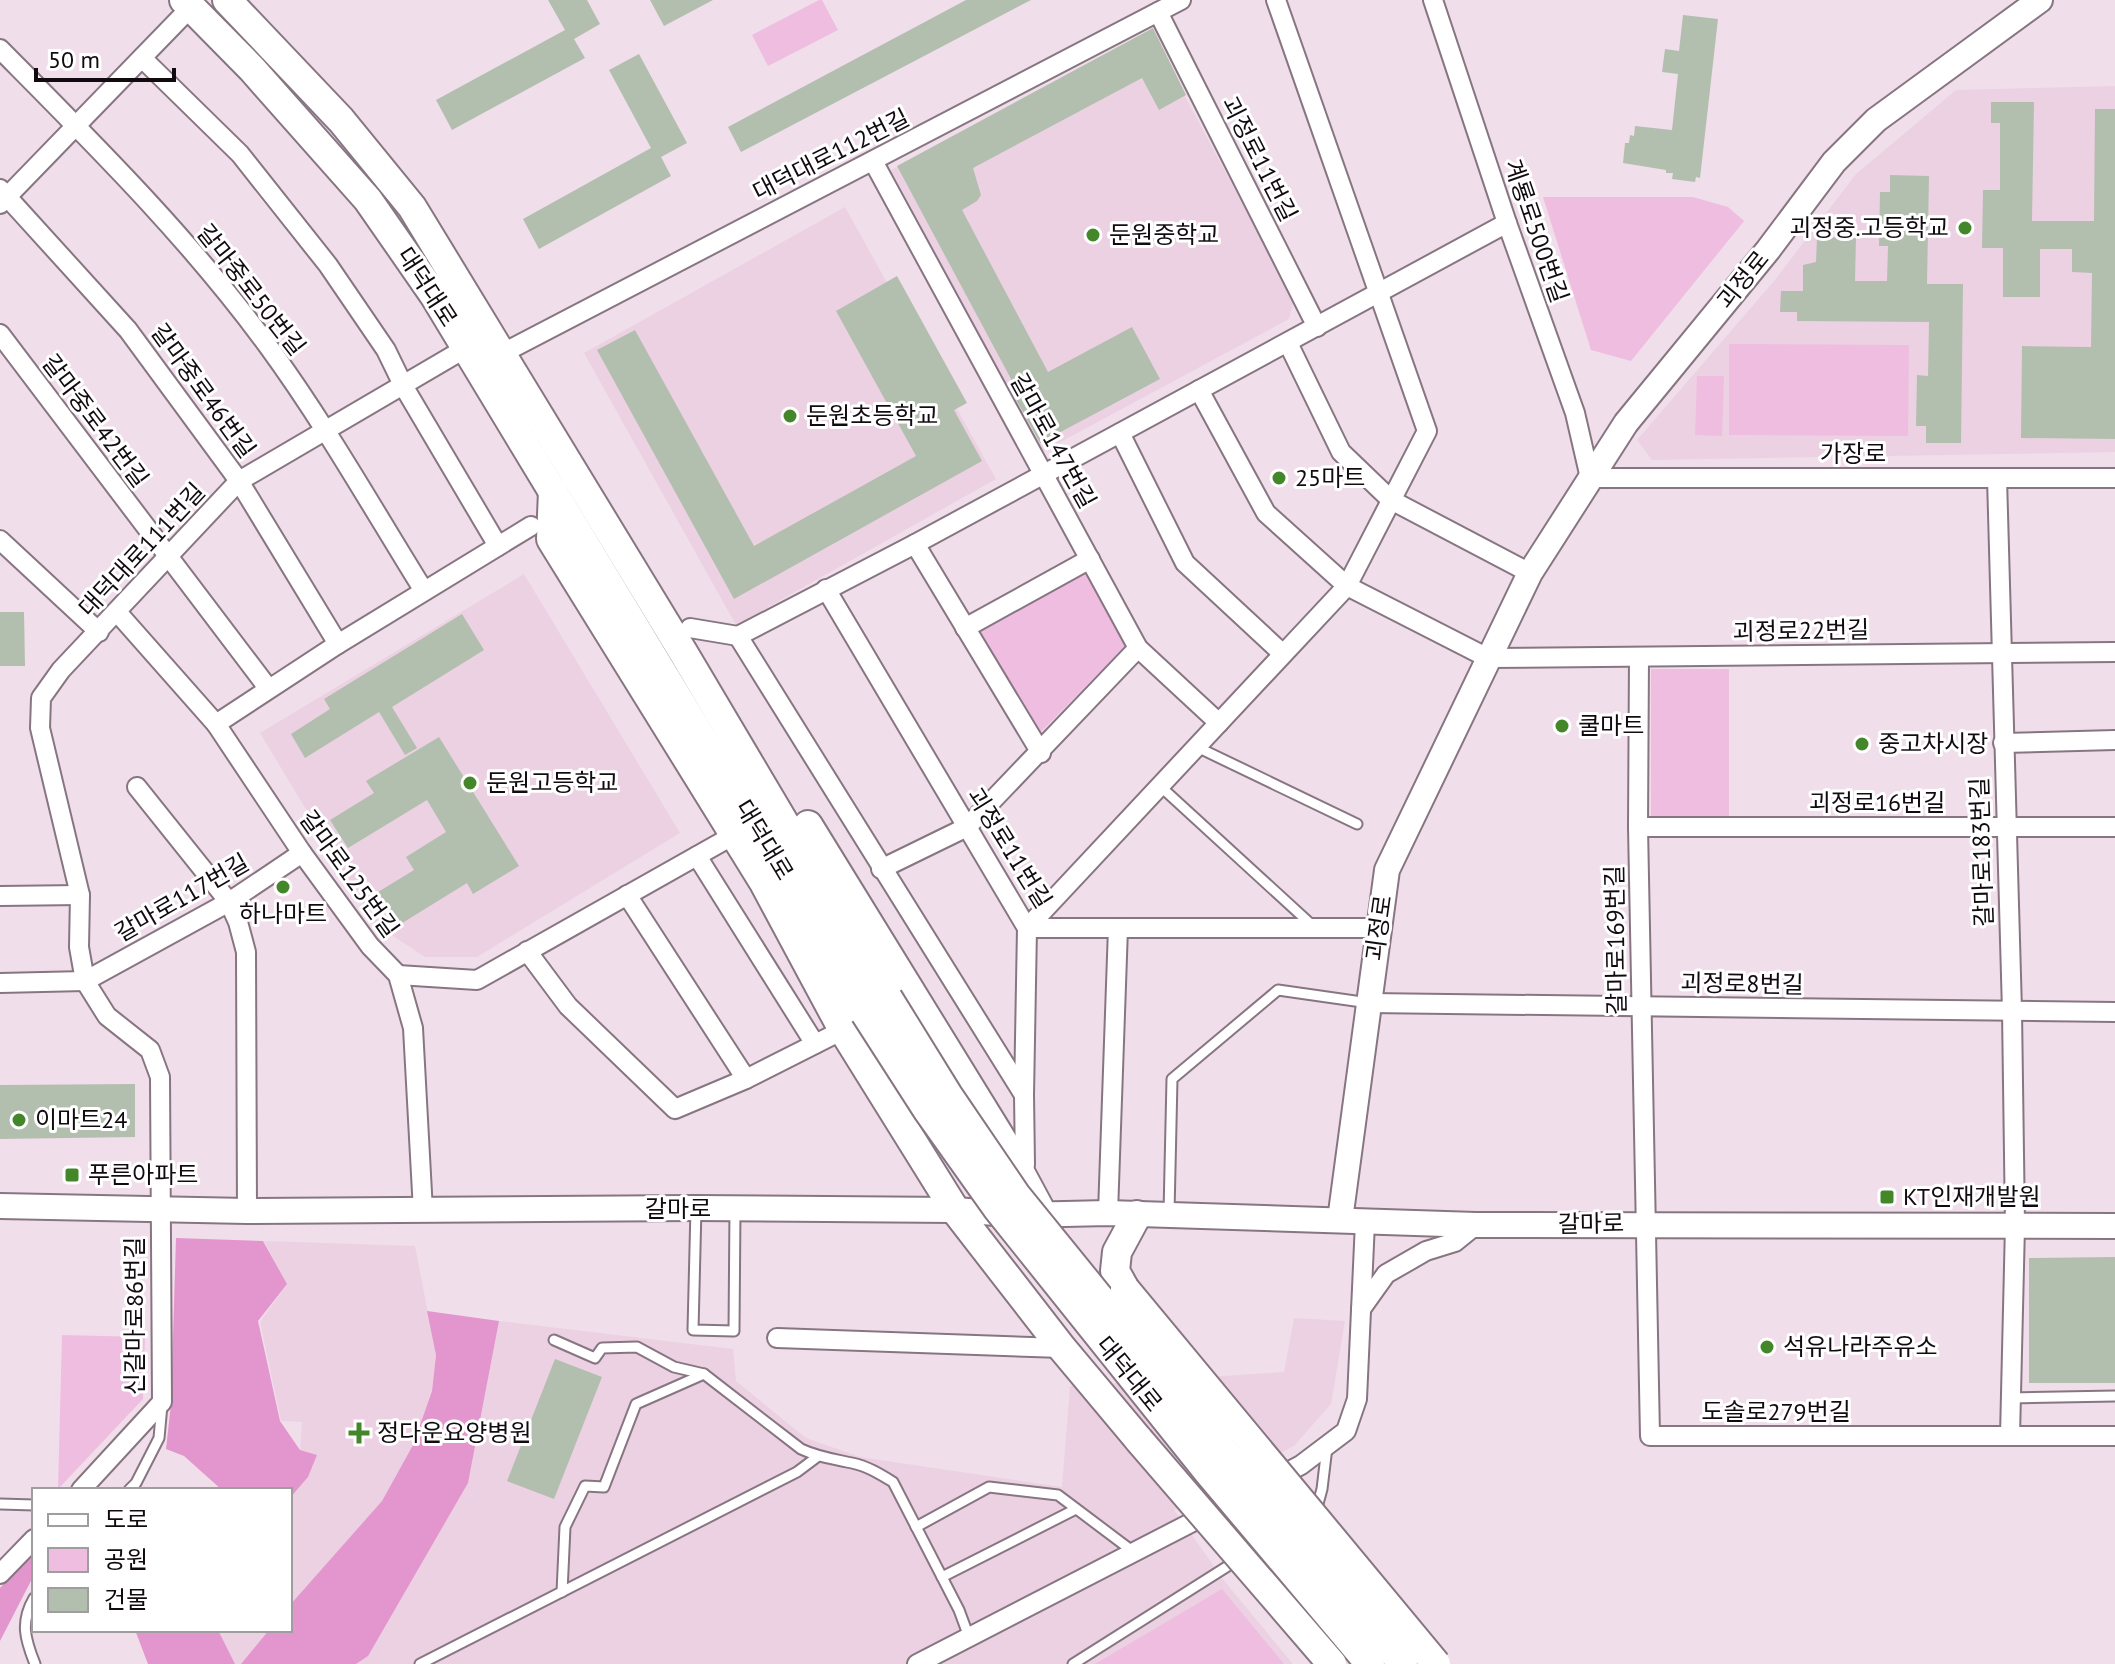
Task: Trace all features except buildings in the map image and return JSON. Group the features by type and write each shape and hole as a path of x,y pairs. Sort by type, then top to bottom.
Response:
{"main road":[{"name":"대덕대로","path":"227,0 341,120 412,207 579,479 865,1013 948,1095 1016,1195 1226,1454 1403,1664"},
{"name":"괴정로","path":"1340,1220 1387,870 1530,573 1626,423 1768,250 1834,162 1876,120 2040,0"},
{"name":"대덕대로","path":"188,4 252,69 368,200 434,295 865,1013 928,1111 997,1208 1209,1473 1370,1664"},
{"path":"579,479 626,524 1007,1148 1043,1215"},
{"path":"553,491 551,539 763,881 865,1013 955,1210 1062,1348 1332,1664"},
{"path":"616,647 674,694"},
{"name":"갈마로","path":"0,1206 247,1211 955,1210 1043,1215 1108,1213 1476,1225 2115,1226"},
{"path":"1137,1215 1117,1252 1115,1271 1125,1289 1436,1664"}],"street":[{"name":"대덕대로112번길","path":"503,353 1181,0"},
{"path":"1025,1165 1027,928 1347,586 1427,431 1276,0"},
{"name":"계룡로500번길","path":"1433,0 1507,223 1575,413 1590,478"},
{"path":"2,196 142,58 188,4"},
{"name":"괴정로11번길","path":"1158,12 1317,327"},
{"name":"갈마중로50번길","path":"0,49 77,125 187,244 268,346 325,431 424,591"},
{"path":"142,58 240,154 328,265 386,350 404,387 498,546"},
{"name":"갈마로147번길","path":"873,161 1138,648 1219,723"},
{"name":"갈마중로46번길","path":"2,196 128,330 239,481 338,644"},
{"path":"690,628 738,636 915,544 1507,223"},
{"name":"갈마중로42번길","path":"0,334 268,688"},
{"path":"1288,343 1341,452 1391,500 1530,573"},
{"name":"대덕대로111번길","path":"85,981 79,947 80,895 40,728 41,698 61,670 239,481 466,348"},
{"path":"1199,390 1266,513 1347,586 1488,658"},
{"path":"1120,433 1185,563 1283,654"},
{"name":"가장로","path":"1590,478 2115,478"},
{"name":"갈마로183번길","path":"1997,478 2015,1225"},
{"path":"216,724 338,644 531,526"},
{"path":"0,540 99,632"},
{"path":"915,544 1041,753"},
{"path":"965,628 1090,559"},
{"name":"괴정로11번길","path":"826,589 1027,928 1378,928"},
{"name":"갈마로125번길","path":"117,612 216,724 302,853 370,946 398,975 413,1028 423,1211"},
{"path":"738,636 1024,1095"},
{"path":"881,869 967,827 1138,648"},
{"name":"괴정로22번길","path":"1488,658 2115,652"},
{"name":"갈마로169번길","path":"1639,657 1638,827 1647,1223"},
{"path":"2003,743 2115,740"},
{"path":"137,787 229,902 246,952 247,1211"},
{"name":"괴정로16번길","path":"1638,827 2115,827"},
{"name":"대덕대로","path":"398,975 477,980 734,835"},
{"name":"갈마로117번길","path":"0,983 85,981 229,902 302,853"},
{"path":"697,856 815,1044"},
{"path":"0,896 80,895"},
{"path":"627,895 746,1079"},
{"path":"1108,1213 1118,928"},
{"path":"527,951 568,1006 675,1109 746,1079 815,1044 865,1013"},
{"path":"85,981 107,1016 150,1050 160,1077 159,1207"},
{"name":"괴정로8번길","path":"1369,1003 2115,1012"},
{"name":"신갈마로86번길","path":"83,1488 162,1402 159,1207"},
{"path":"917,1664 1301,1465 1346,1431 1357,1399 1365,1222"},
{"name":"도솔로279번길","path":"1647,1223 1650,1436 2115,1436"},
{"path":"1361,1309 1386,1274 1426,1251 1455,1242 1476,1225"},
{"path":"2010,1436 2015,1225"},
{"name":"대덕대로","path":"777,1338 1062,1348"},
{"path":"0,1574 32,1541"}],"lane":[{"path":"1197,747 1357,824"},
{"path":"1160,786 1314,928"},
{"path":"1168,1217 1172,1079 1278,990 1369,1003"},
{"path":"696,1208 693,1330 734,1331 735,1209"},
{"path":"554,1340 595,1358 602,1348 637,1347 674,1367 704,1374 801,1449 817,1457 854,1463 893,1482 969,1637"},
{"path":"562,1592 565,1527 585,1486 604,1487 636,1404 704,1374"},
{"path":"2011,1398 2115,1396"},
{"path":"131,1488 159,1438 162,1402"},
{"path":"1073,1664 1317,1510 1327,1447"},
{"path":"420,1664 797,1472 817,1457"},
{"path":"916,1527 989,1487 1058,1495 1135,1553"},
{"path":"0,1504 32,1505"},
{"path":"942,1577 1076,1509"},
{"path":"32,1602 25,1614 25,1638 35,1664"}],"shaded area":[{"name":"둔원중학교","path":"1150,31 1294,300 1289,319 1042,452 891,170"},
{"name":"괴정중.고등학교","path":"2115,86 2115,452 1652,460 1637,440 1774,281 1856,174 1956,90"},
{"name":"둔원초등학교","path":"845,207 996,479 736,625 584,353"},
{"name":"둔원고등학교","path":"524,574 680,833 477,957 425,957 375,924 260,733"},
{"path":"176,1238 263,1241 287,1284 258,1321 280,1421 300,1450 317,1455 308,1477 292,1496 292,1488 220,1488 184,1456 166,1449 171,1404"},
{"name":"정다운요양병원","path":"264,1241 415,1246 436,1355 432,1391 413,1445 382,1501 292,1603 292,1496 308,1477 317,1455 300,1450 302,1422 281,1421 260,1322 287,1284"},
{"path":"427,1311 499,1321 468,1483 368,1656 356,1664 241,1664 267,1632 292,1632 292,1603 382,1501 413,1445 432,1391 436,1355"},
{"path":"1294,1318 1345,1321 1331,1404 1294,1446 1174,1510 1226,1583 1293,1664 356,1664 368,1655 468,1483 499,1321 733,1349 736,1381 806,1438 860,1457 1062,1487 1070,1386 1284,1372"},
{"path":"32,1554 32,1579 0,1641 0,1588"},
{"path":"136,1632 219,1632 235,1664 148,1664"},
{"path":"219,1632 267,1632 241,1664 235,1664"}],"green space":[{"path":"822,0 838,30 768,66 752,35"},
{"path":"1543,197 1693,197 1728,207 1744,221 1631,361 1591,350"},
{"path":"1729,344 1909,345 1908,436 1729,435"},
{"path":"1697,376 1724,376 1722,436 1695,435"},
{"path":"1086,570 1128,643 1037,736 977,633"},
{"path":"1651,669 1729,669 1729,817 1651,817"},
{"path":"62,1335 145,1337 143,1399 58,1488"},
{"path":"1222,1589 1284,1664 1095,1664"}],"place":[{"name":"괴정중.고등학교","path":"1965,228"},
{"name":"둔원중학교","path":"1093,235"},
{"name":"둔원초등학교","path":"790,416"},
{"name":"25마트","path":"1279,478"},
{"name":"쿨마트","path":"1562,726"},
{"name":"중고차시장","path":"1862,744"},
{"name":"둔원고등학교","path":"470,783"},
{"name":"하나마트","path":"283,887"},
{"name":"이마트24","path":"19,1120"},
{"name":"푸른아파트","path":"72,1175"},
{"name":"KT인재개발원","path":"1887,1197"},
{"name":"석유나라주유소","path":"1767,1347"},
{"name":"정다운요양병원","path":"359,1433"}]}
